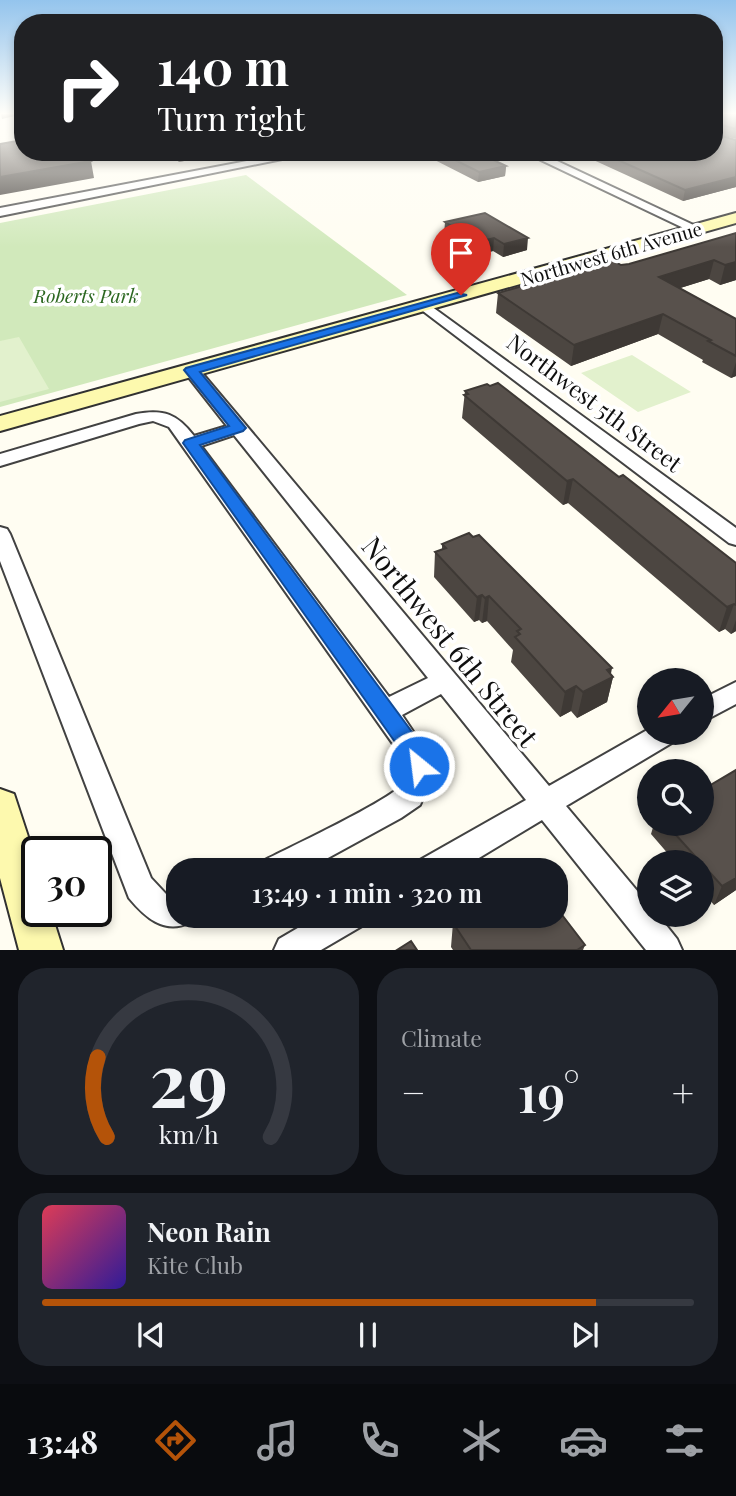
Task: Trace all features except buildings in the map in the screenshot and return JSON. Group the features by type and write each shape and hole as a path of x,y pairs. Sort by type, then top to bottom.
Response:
{"street":[{"path":"0,212 265,161"},
{"path":"549,161 696,229"},
{"name":"Northwest 6th Avenue","path":"0,424 736,218"},
{"name":"Northwest 5th Street","path":"424,305 736,538"},
{"name":"Northwest 6th Street","path":"191,370 666,950"},
{"path":"0,460 146,417 169,419 190,443 416,755 419,775 410,796 391,809 299,858"},
{"path":"190,443 238,428"},
{"path":"1,540 140,888 158,908 166,910"},
{"path":"385,711 445,681"},
{"path":"714,705 736,692"},
{"path":"452,858 644,746"},
{"path":"0,806 41,950"},
{"path":"290,950 328,928"}],"green space":[{"name":"Roberts Park","path":"246,175 407,295 0,407 0,223"},
{"path":"19,337 49,389 0,402 0,341"},
{"path":"632,355 691,392 638,412 581,373"}],"route":[{"path":"419,766 408,742 190,443 238,428 191,370 461,295"}]}
